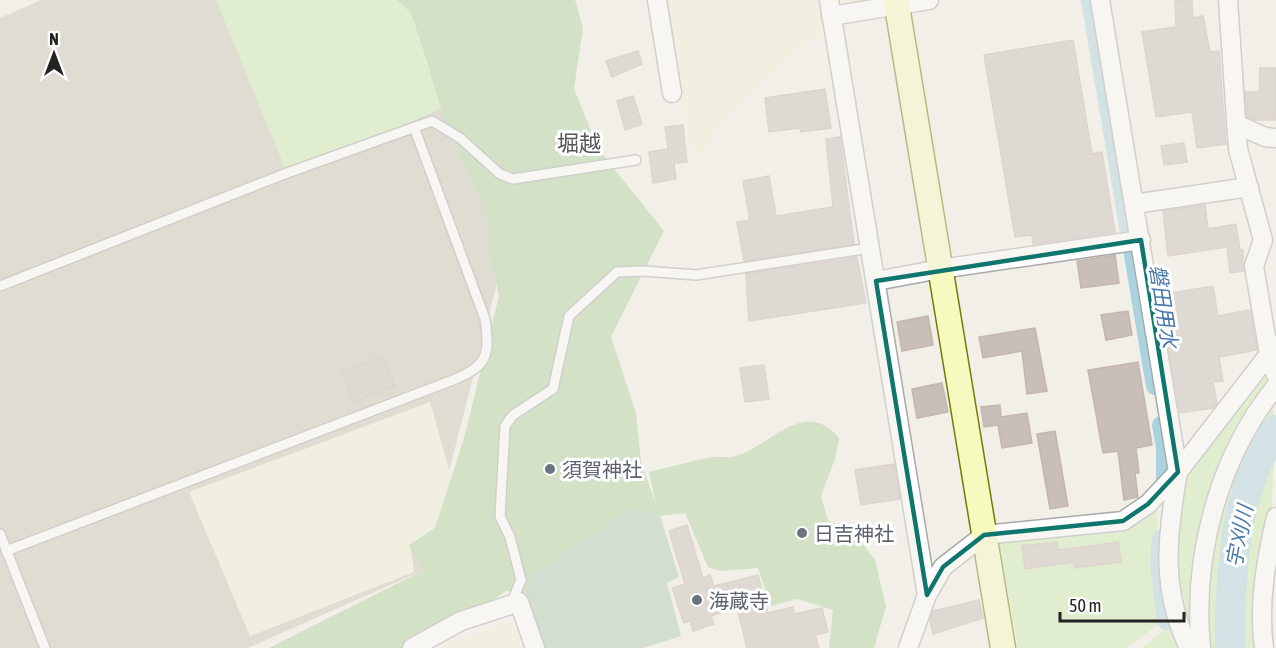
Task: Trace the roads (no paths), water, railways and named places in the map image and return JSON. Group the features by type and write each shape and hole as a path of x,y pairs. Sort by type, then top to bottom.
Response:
{"street":[{"path":"657,0 672,93"},
{"path":"927,595 830,8 929,0"},
{"path":"1100,0 1178,472 1167,546 1169,581 1172,605 1189,648"},
{"path":"1228,0 1239,149 1263,240 1254,266 1273,350 1276,375"},
{"path":"896,3 1003,648"},
{"path":"1236,124 1265,137 1276,138"},
{"path":"1134,204 1249,187"},
{"path":"876,281 940,269 1141,240"},
{"path":"908,648 927,595 943,567 984,535 1123,521 1148,504 1178,472 1273,350"},
{"path":"1201,648 1199,592 1205,551 1222,481 1240,441 1263,402 1276,386"},
{"path":"1264,648 1260,616 1265,564 1276,517"},
{"path":"412,648 461,621 519,602 535,648"}],"lane":[{"path":"0,286 432,121 460,138 500,174 513,179 636,160"},
{"path":"6,551 471,373 482,364 488,340 485,319 414,127"},
{"path":"511,604 521,580 510,537 500,516 505,426 513,415 553,389 569,316 617,272 696,275 870,248"},
{"path":"0,534 45,648"}],"waterway":[{"name":"磐田用水","path":"1090,0 1155,386"},
{"name":"磐田用水","path":"1161,425 1165,447 1165,496"},
{"name":"宇刈川","path":"1230,648 1231,593 1237,535 1251,480 1276,430"},
{"name":"磐田用水","path":"1161,538 1159,565 1166,621"}],"place":[{"name":"須賀神社","path":"550,469"},
{"name":"日吉神社","path":"802,533"},
{"name":"海蔵寺","path":"697,600"}],"district":[{"name":"堀越","path":"579,143"}]}
